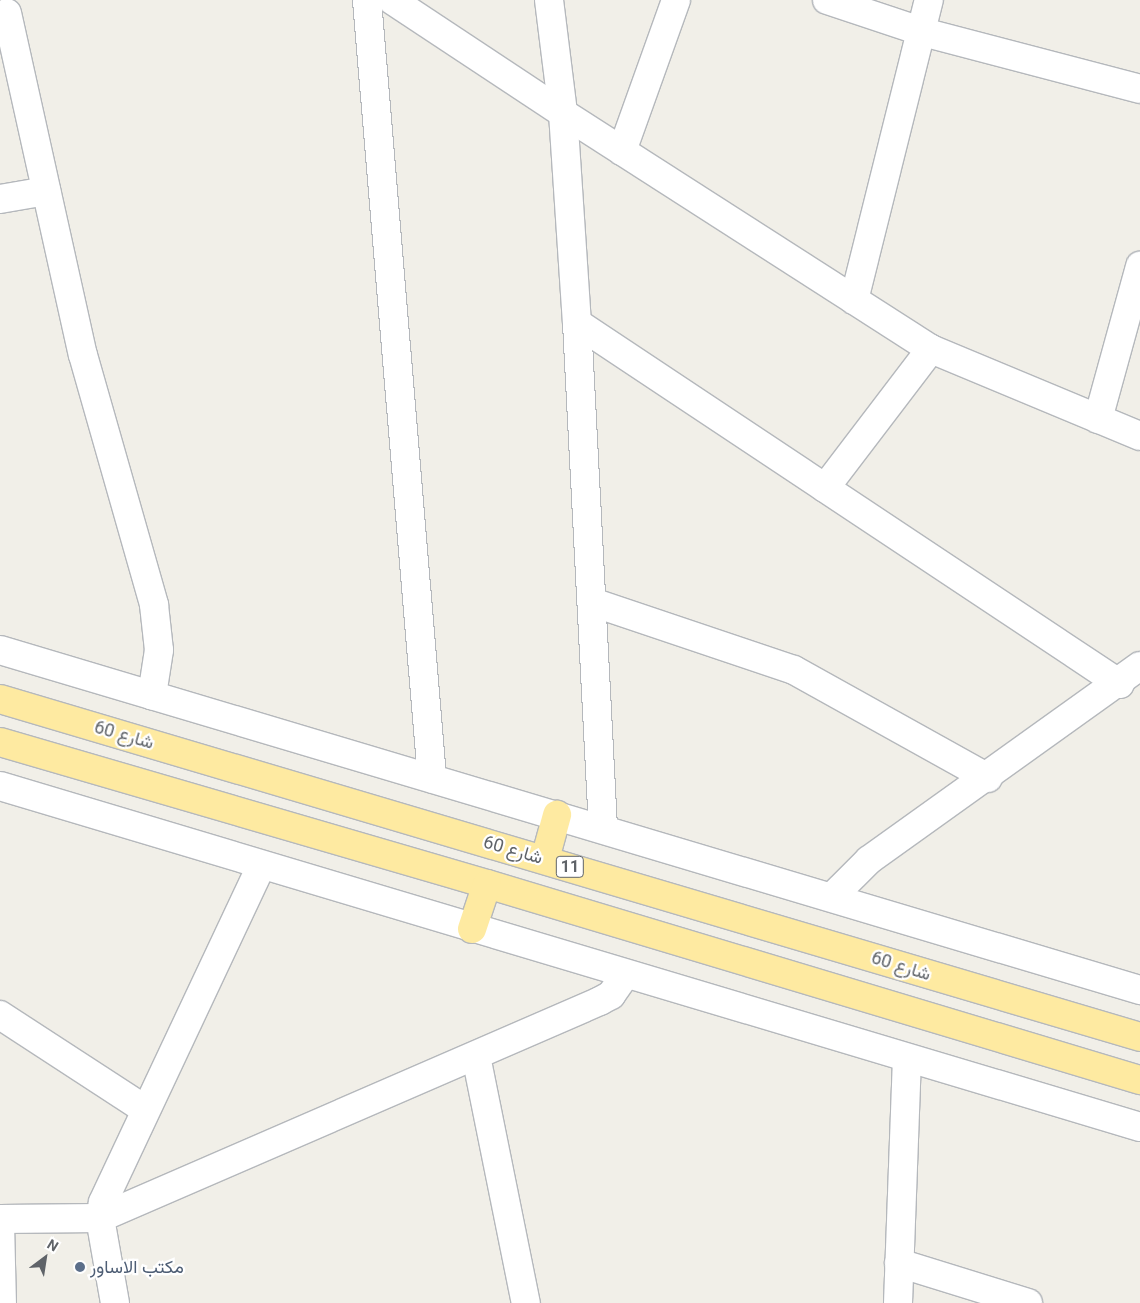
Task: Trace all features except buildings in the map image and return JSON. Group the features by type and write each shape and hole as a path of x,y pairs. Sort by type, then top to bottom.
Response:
{"highway":[{"name":"شارع 60","path":"0,698 1140,1037"},
{"name":"11","path":"0,742 487,884 1140,1080"},
{"path":"545,860 557,815"},
{"path":"472,929 487,884"}],"street":[{"path":"367,0 432,778"},
{"path":"392,0 563,114 931,349 1140,436"},
{"path":"548,0 563,114 577,323 603,828"},
{"path":"622,151 676,0"},
{"path":"827,0 922,32 1140,89"},
{"path":"854,300 929,0"},
{"path":"7,12 84,354 154,605 159,650 152,695"},
{"path":"0,199 46,191"},
{"path":"1098,419 1140,266"},
{"path":"577,323 1120,684"},
{"path":"825,488 931,349"},
{"path":"592,602 794,670 988,778"},
{"path":"0,650 603,828 1140,990"},
{"path":"832,897 870,860 1120,684 1140,666"},
{"path":"0,786 261,866 1140,1128"},
{"path":"115,1303 100,1218 110,1183 261,866"},
{"path":"0,1219 100,1218 600,1001 611,995 625,975"},
{"path":"0,1016 144,1109"},
{"path":"476,1056 526,1303"},
{"path":"898,1303 907,1059"},
{"path":"0,1223 2,1303"},
{"path":"900,1263 1028,1303"}],"place":[{"name":"مكتب الاساور","path":"80,1267"}]}
